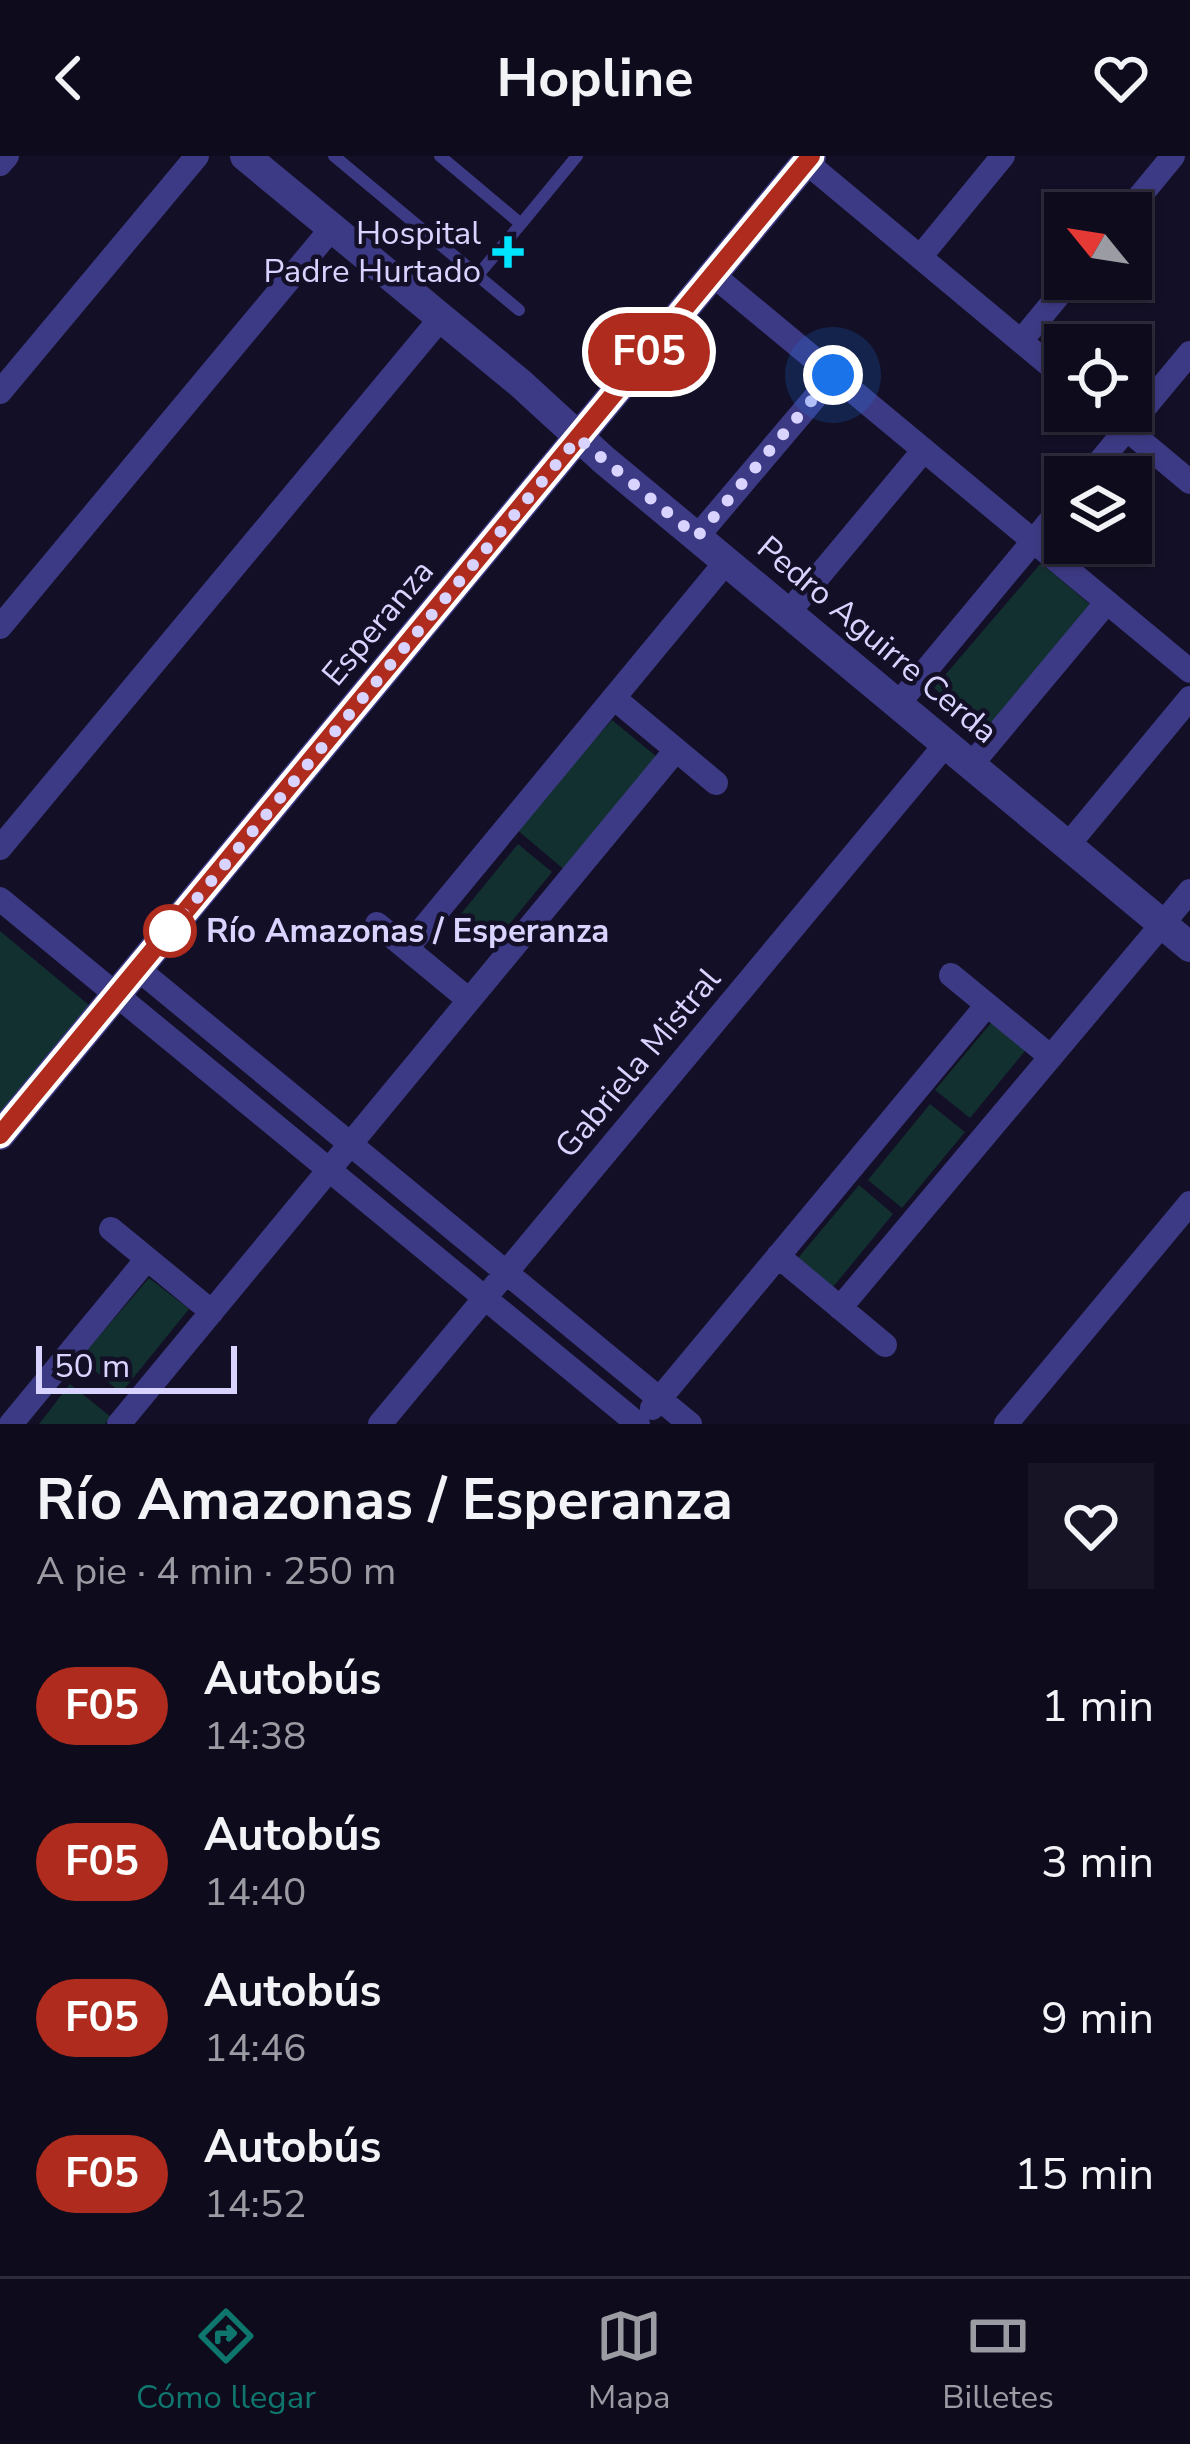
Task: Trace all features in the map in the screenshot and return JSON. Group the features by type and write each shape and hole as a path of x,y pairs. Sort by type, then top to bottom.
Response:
{"street":[{"path":"0,164 7,156"},
{"path":"0,392 197,156"},
{"name":"Pedro Aguirre Cerda","path":"245,156 1190,946"},
{"path":"920,257 1004,156"},
{"path":"1143,192 1173,156"},
{"path":"809,159 1044,360"},
{"name":"Esperanza","path":"0,1135 809,159"},
{"path":"0,627 332,228"},
{"path":"713,275 1190,671"},
{"path":"1021,341 1055,300"},
{"path":"0,848 441,318"},
{"path":"1152,398 1190,353"},
{"path":"697,537 833,375"},
{"path":"1104,456 1124,432"},
{"path":"1130,432 1190,482"},
{"path":"788,613 924,450"},
{"path":"898,704 1044,529"},
{"path":"407,948 726,562"},
{"path":"971,765 1108,602"},
{"path":"614,698 716,782"},
{"path":"1068,845 1190,698"},
{"name":"Gabriela Mistral","path":"380,1424 946,744"},
{"path":"119,1424 676,750"},
{"path":"840,1308 1190,891"},
{"path":"0,899 638,1424 987,1005"},
{"path":"377,923 469,1000"},
{"path":"138,969 689,1424"},
{"path":"951,975 1051,1057"},
{"path":"1006,1424 1190,1203"},
{"path":"111,1229 212,1312"},
{"path":"778,1256 885,1345"},
{"path":"11,1424 147,1259"}],"lane":[{"path":"334,156 519,310"},
{"path":"440,156 521,224"},
{"path":"478,275 577,156"}],"green space":[{"path":"1041,563 1093,607 986,732 934,688"},
{"path":"612,720 657,757 567,872 515,828"},
{"path":"518,844 552,872 490,948 456,920"},
{"path":"0,931 89,1005 0,1112"},
{"path":"996,1017 1030,1045 970,1118 935,1090"},
{"path":"930,1104 965,1132 902,1208 868,1180"},
{"path":"859,1185 893,1214 833,1287 798,1258"},
{"path":"149,1278 189,1309 121,1393 80,1358"},
{"path":"70,1384 111,1417 105,1424 39,1424"}],"bus line":[{"name":"F05","path":"0,1135 811,156"}],"place":[{"name":"Hospital Padre Hurtado","path":"508,252"},
{"name":"Río Amazonas / Esperanza","path":"170,931"}],"route":[{"path":"170,931 578,438 697,537 833,375"}]}
